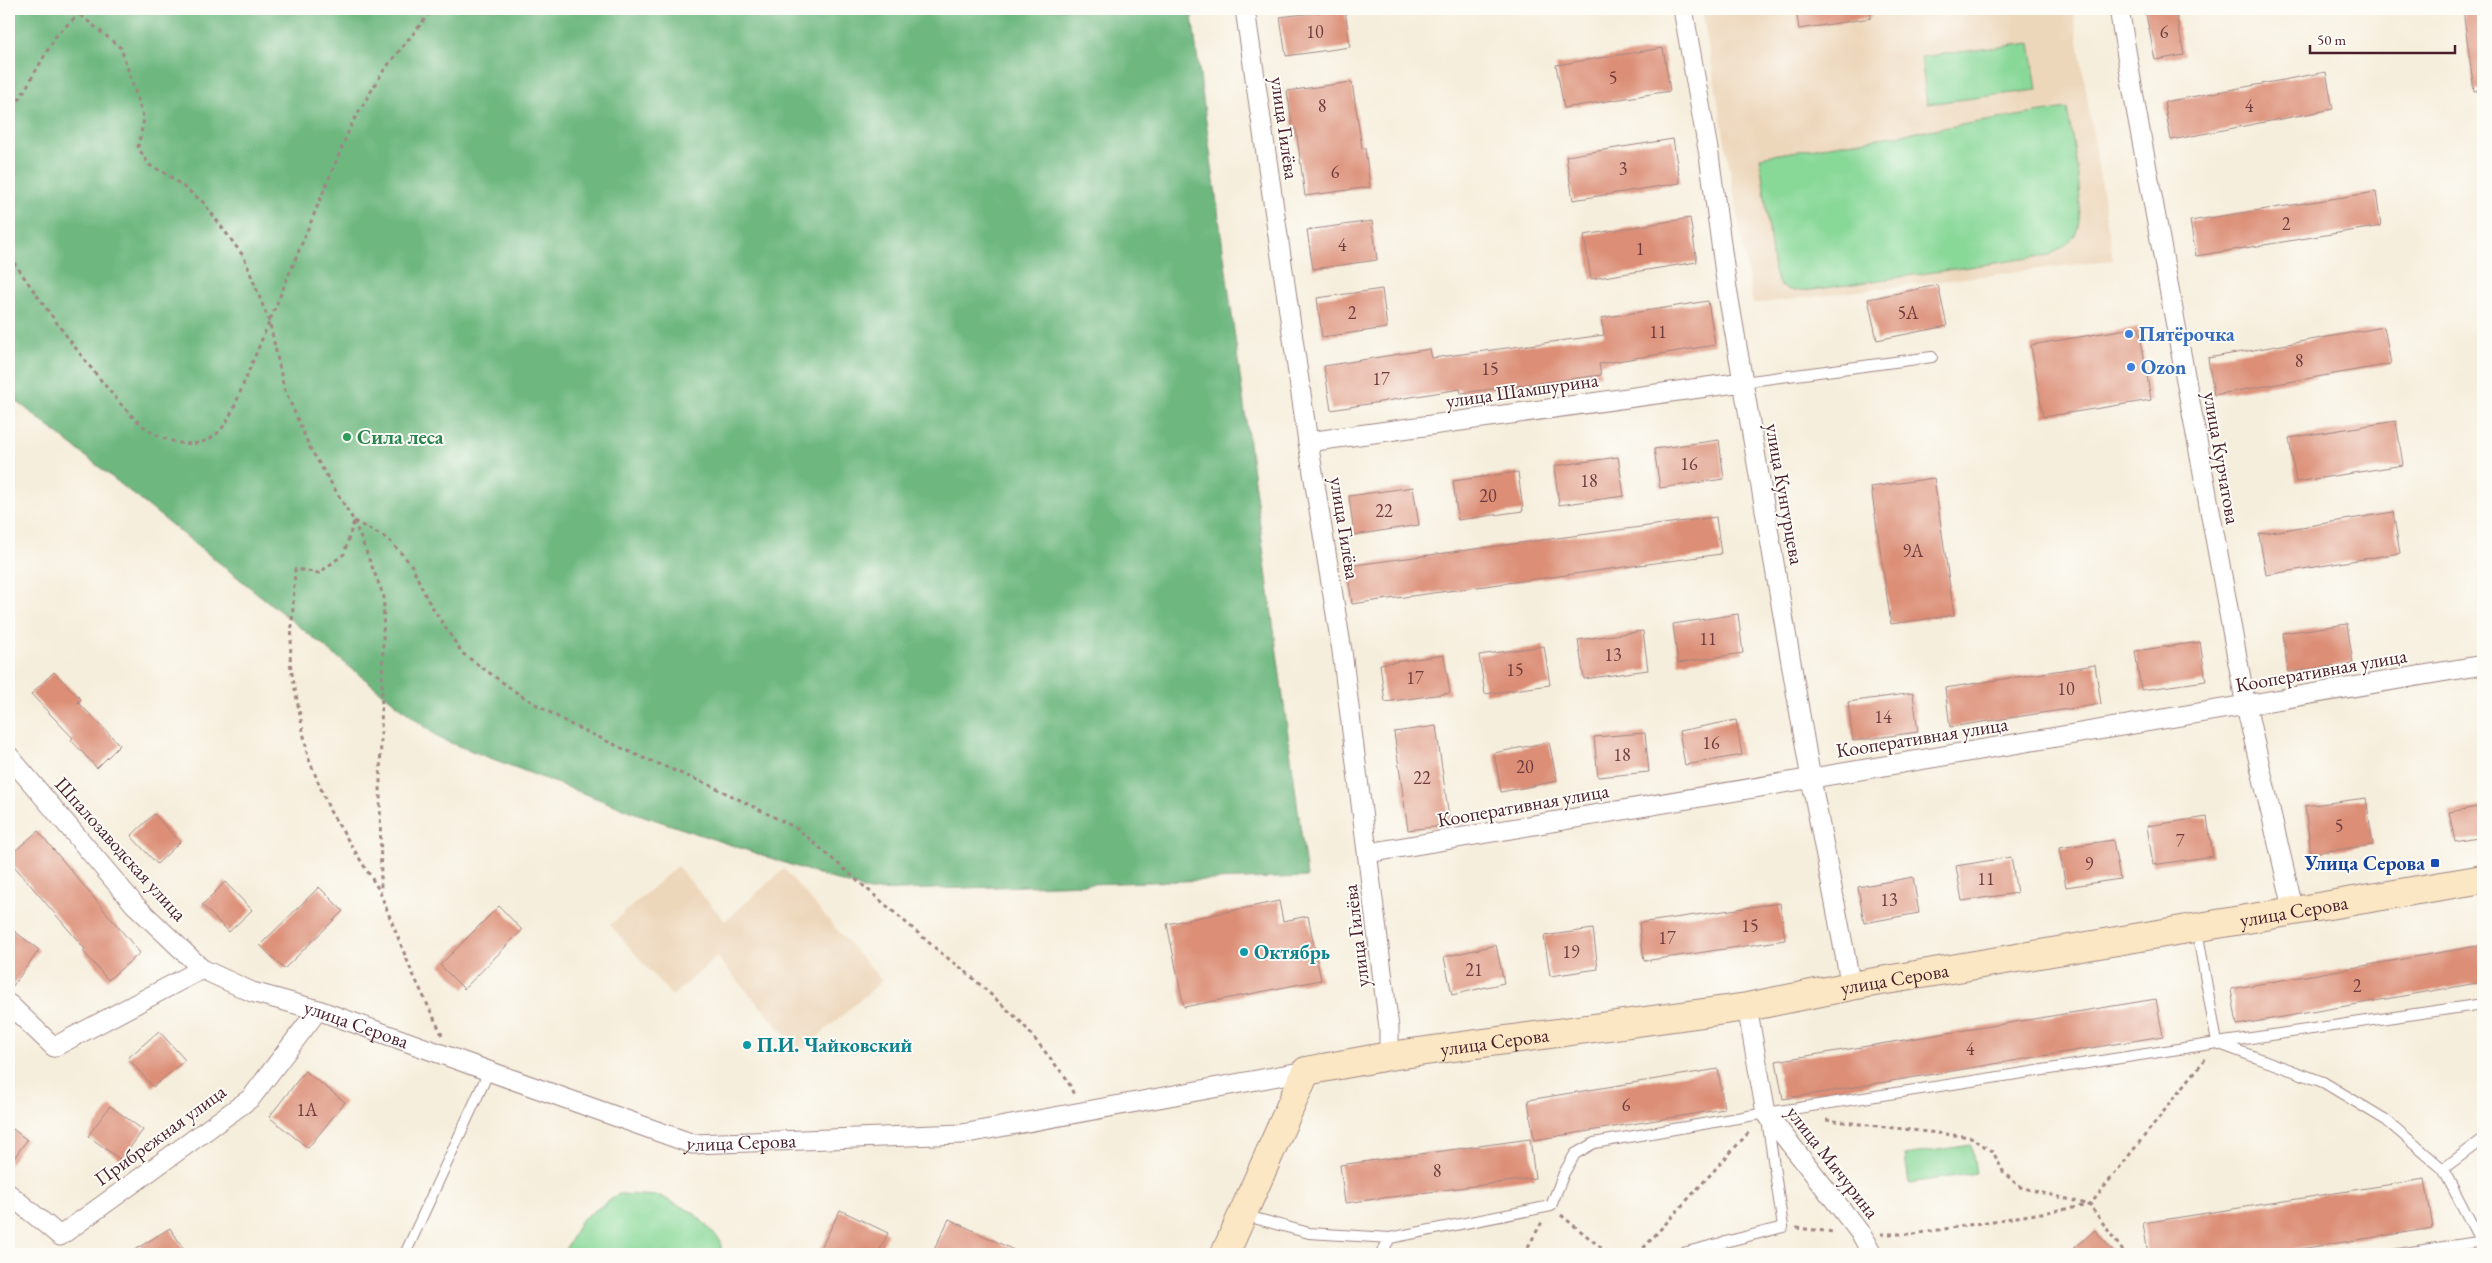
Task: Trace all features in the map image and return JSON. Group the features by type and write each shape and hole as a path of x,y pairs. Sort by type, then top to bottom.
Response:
{"main road":[{"name":"улица Серова","path":"1306,1071 1389,1056 1747,1007 1851,986 2483,879"},
{"path":"1225,1254 1306,1071"}],"street":[{"name":"улица Гилёва","path":"1245,9 1308,442 1342,651 1389,1028 1389,1056"},
{"name":"улица Кунгурцева","path":"1683,9 1709,155 1727,288 1811,779 1851,986"},
{"name":"улица Курчатова","path":"2119,9 2246,706 2294,912"},
{"name":"улица Шамшурина","path":"1308,442 1743,382"},
{"name":"Кооперативная улица","path":"1368,854 2483,665"},
{"name":"Шпалозаводская улица","path":"9,756 136,905 202,969"},
{"name":"улица Серова","path":"202,969 252,992 318,1010 693,1144 962,1134 1306,1071"},
{"path":"9,1004 54,1047 202,969"},
{"name":"улица Мичурина","path":"1747,1007 1766,1113 1861,1234 1872,1254"},
{"name":"Прибрежная улица","path":"9,1194 60,1236 251,1098 318,1010"}],"lane":[{"path":"1743,382 1932,357"},
{"path":"2196,928 2217,1043"},
{"path":"1242,1214 1309,1232 1390,1238 1551,1206 1564,1173 1575,1154 1594,1142 1766,1113 2483,1004"},
{"path":"2217,1043 2323,1082 2386,1120 2443,1169 2482,1241 2483,1253"},
{"path":"405,1254 489,1071"},
{"path":"1679,1254 1783,1227 1766,1113"},
{"path":"2443,1169 2483,1139"},
{"path":"1381,1254 1390,1238"},
{"path":"2398,1254 2482,1241"}],"path":[{"path":"76,9 79,14 121,48 144,118 138,147 149,165 167,174 203,202 244,257 270,324 284,388 310,448 354,521 384,597 380,781 381,896"},
{"path":"9,113 19,100 57,34 85,9"},
{"path":"9,256 84,360 123,407 147,429 176,443 196,444 214,436 229,418 270,324 352,123 384,70 434,9"},
{"path":"354,521 344,554 319,573 295,569 290,663 308,756 330,811 381,896 411,970 453,1058"},
{"path":"354,521 388,539 411,564 427,599 462,653 520,694 570,724 641,757 712,786 804,834 926,941 965,970 1022,1023 1067,1079 1074,1092 1075,1114"},
{"path":"1783,1227 1861,1234 1914,1234 2090,1205 2217,1043"},
{"path":"1638,1254 1766,1113"},
{"path":"1825,1120 1971,1137 1992,1152 2004,1173 2020,1188 2090,1205 2125,1254"},
{"path":"1524,1254 1551,1206 1609,1254"}],"shaded area":[{"path":"1702,9 2073,9 2113,260 1753,304"},
{"path":"677,866 725,921 784,869 882,981 800,1052 717,957 672,996 610,925"}],"green space":[{"path":"9,9 1191,9 1307,877 869,891 638,814 440,739 9,395"},
{"path":"2030,43 2037,90 1927,104 1921,57"},
{"path":"2067,108 2079,189 2079,221 2072,240 2050,255 1812,290 1793,291 1780,286 1774,272 1760,157"},
{"path":"1971,1145 1976,1173 1909,1183 1905,1155"},
{"path":"619,1194 660,1196 694,1213 721,1241 721,1254 563,1254 581,1220"}],"building":[{"path":"1345,9 1350,47 1286,56 1280,17"},
{"path":"1796,9 1870,9 1871,18 1799,29"},
{"path":"2145,9 2175,9 2184,55 2155,60"},
{"path":"2463,9 2483,9 2483,90 2474,91"},
{"path":"1663,48 1670,91 1564,108 1556,65"},
{"path":"2326,72 2333,109 2171,140 2164,102"},
{"path":"1352,82 1362,148 1365,148 1370,187 1305,196 1296,129 1293,129 1287,91"},
{"path":"1673,139 1680,183 1573,200 1566,156"},
{"path":"2376,192 2381,226 2196,256 2190,221"},
{"path":"1690,218 1697,262 1591,279 1584,235"},
{"path":"1372,221 1377,260 1313,269 1307,230"},
{"path":"1938,285 1947,326 1877,340 1868,299"},
{"path":"1382,289 1387,328 1322,337 1317,298"},
{"path":"1708,301 1715,345 1599,364 1601,375 1461,393 1460,389 1331,410 1324,366 1430,349 1432,358 1604,335 1601,318"},
{"path":"2139,327 2151,400 2043,417 2031,345"},
{"path":"2384,327 2391,364 2214,395 2208,358"},
{"path":"2396,421 2403,465 2296,482 2289,438"},
{"path":"1719,440 1724,479 1660,488 1654,449"},
{"path":"1618,457 1624,496 1559,505 1554,466"},
{"path":"1518,472 1523,511 1458,520 1453,481"},
{"path":"1934,478 1954,615 1891,624 1871,487"},
{"path":"1413,487 1419,525 1354,535 1349,496"},
{"path":"2393,512 2400,553 2266,575 2259,534"},
{"path":"1716,517 1721,554 1352,604 1347,566"},
{"path":"1738,614 1743,653 1678,663 1673,624"},
{"path":"2347,624 2353,663 2288,672 2283,633"},
{"path":"1643,631 1648,670 1584,679 1578,640"},
{"path":"2200,642 2206,681 2141,690 2135,651"},
{"path":"1544,646 1550,685 1485,694 1479,655"},
{"path":"1444,655 1450,693 1385,702 1380,664"},
{"path":"2095,665 2101,704 1950,727 1945,688"},
{"path":"54,672 81,699 78,702 120,745 97,768 71,740 73,738 31,694"},
{"path":"1913,693 1918,732 1853,741 1848,702"},
{"path":"1736,720 1742,755 1685,765 1679,731"},
{"path":"1436,726 1450,825 1408,830 1394,732"},
{"path":"1645,733 1649,772 1598,777 1594,737"},
{"path":"1549,742 1557,781 1501,792 1494,753"},
{"path":"2366,798 2373,845 2311,853 2305,806"},
{"path":"2483,806 2483,837 2455,842 2449,812"},
{"path":"154,814 180,842 157,864 131,836"},
{"path":"2207,817 2213,856 2153,865 2147,826"},
{"path":"38,831 140,953 108,980 83,951 85,949 9,860 9,856"},
{"path":"2113,840 2120,879 2066,887 2059,848"},
{"path":"2011,857 2017,893 1962,901 1956,866"},
{"path":"1913,877 1919,913 1864,923 1858,887"},
{"path":"225,882 252,910 229,932 202,905"},
{"path":"319,887 343,911 284,969 260,945"},
{"name":"Октябрь","path":"1279,901 1283,921 1308,916 1321,980 1184,1007 1167,924"},
{"path":"1780,903 1785,940 1644,961 1639,923"},
{"path":"499,906 522,930 464,989 440,965"},
{"path":"9,927 39,950 9,991"},
{"path":"1593,929 1598,969 1550,976 1544,936"},
{"path":"1496,945 1504,983 1452,995 1444,957"},
{"path":"2483,945 2483,982 2237,1025 2231,989"},
{"path":"2156,999 2163,1036 1783,1099 1776,1061"},
{"path":"159,1031 185,1060 153,1087 128,1058"},
{"path":"1718,1069 1724,1109 1534,1140 1528,1100"},
{"path":"305,1071 345,1102 308,1148 269,1117"},
{"path":"110,1106 143,1130 121,1160 88,1136"},
{"path":"9,1126 27,1140 9,1165"},
{"path":"1530,1139 1535,1178 1345,1203 1340,1165"},
{"path":"2425,1179 2433,1228 2268,1254 2148,1254 2143,1223"},
{"path":"840,1210 888,1233 878,1254 818,1254"},
{"path":"949,1219 1022,1254 932,1254"},
{"path":"170,1228 187,1254 128,1254"},
{"path":"2095,1230 2115,1254 2067,1254"}],"place":[{"name":"Пятёрочка","path":"2129,334"},
{"name":"Ozon","path":"2131,367"},
{"name":"Сила леса","path":"347,437"},
{"name":"Улица Серова","path":"2435,863"},
{"name":"Октябрь","path":"1244,952"},
{"name":"П.И. Чайковский","path":"747,1045"}]}
